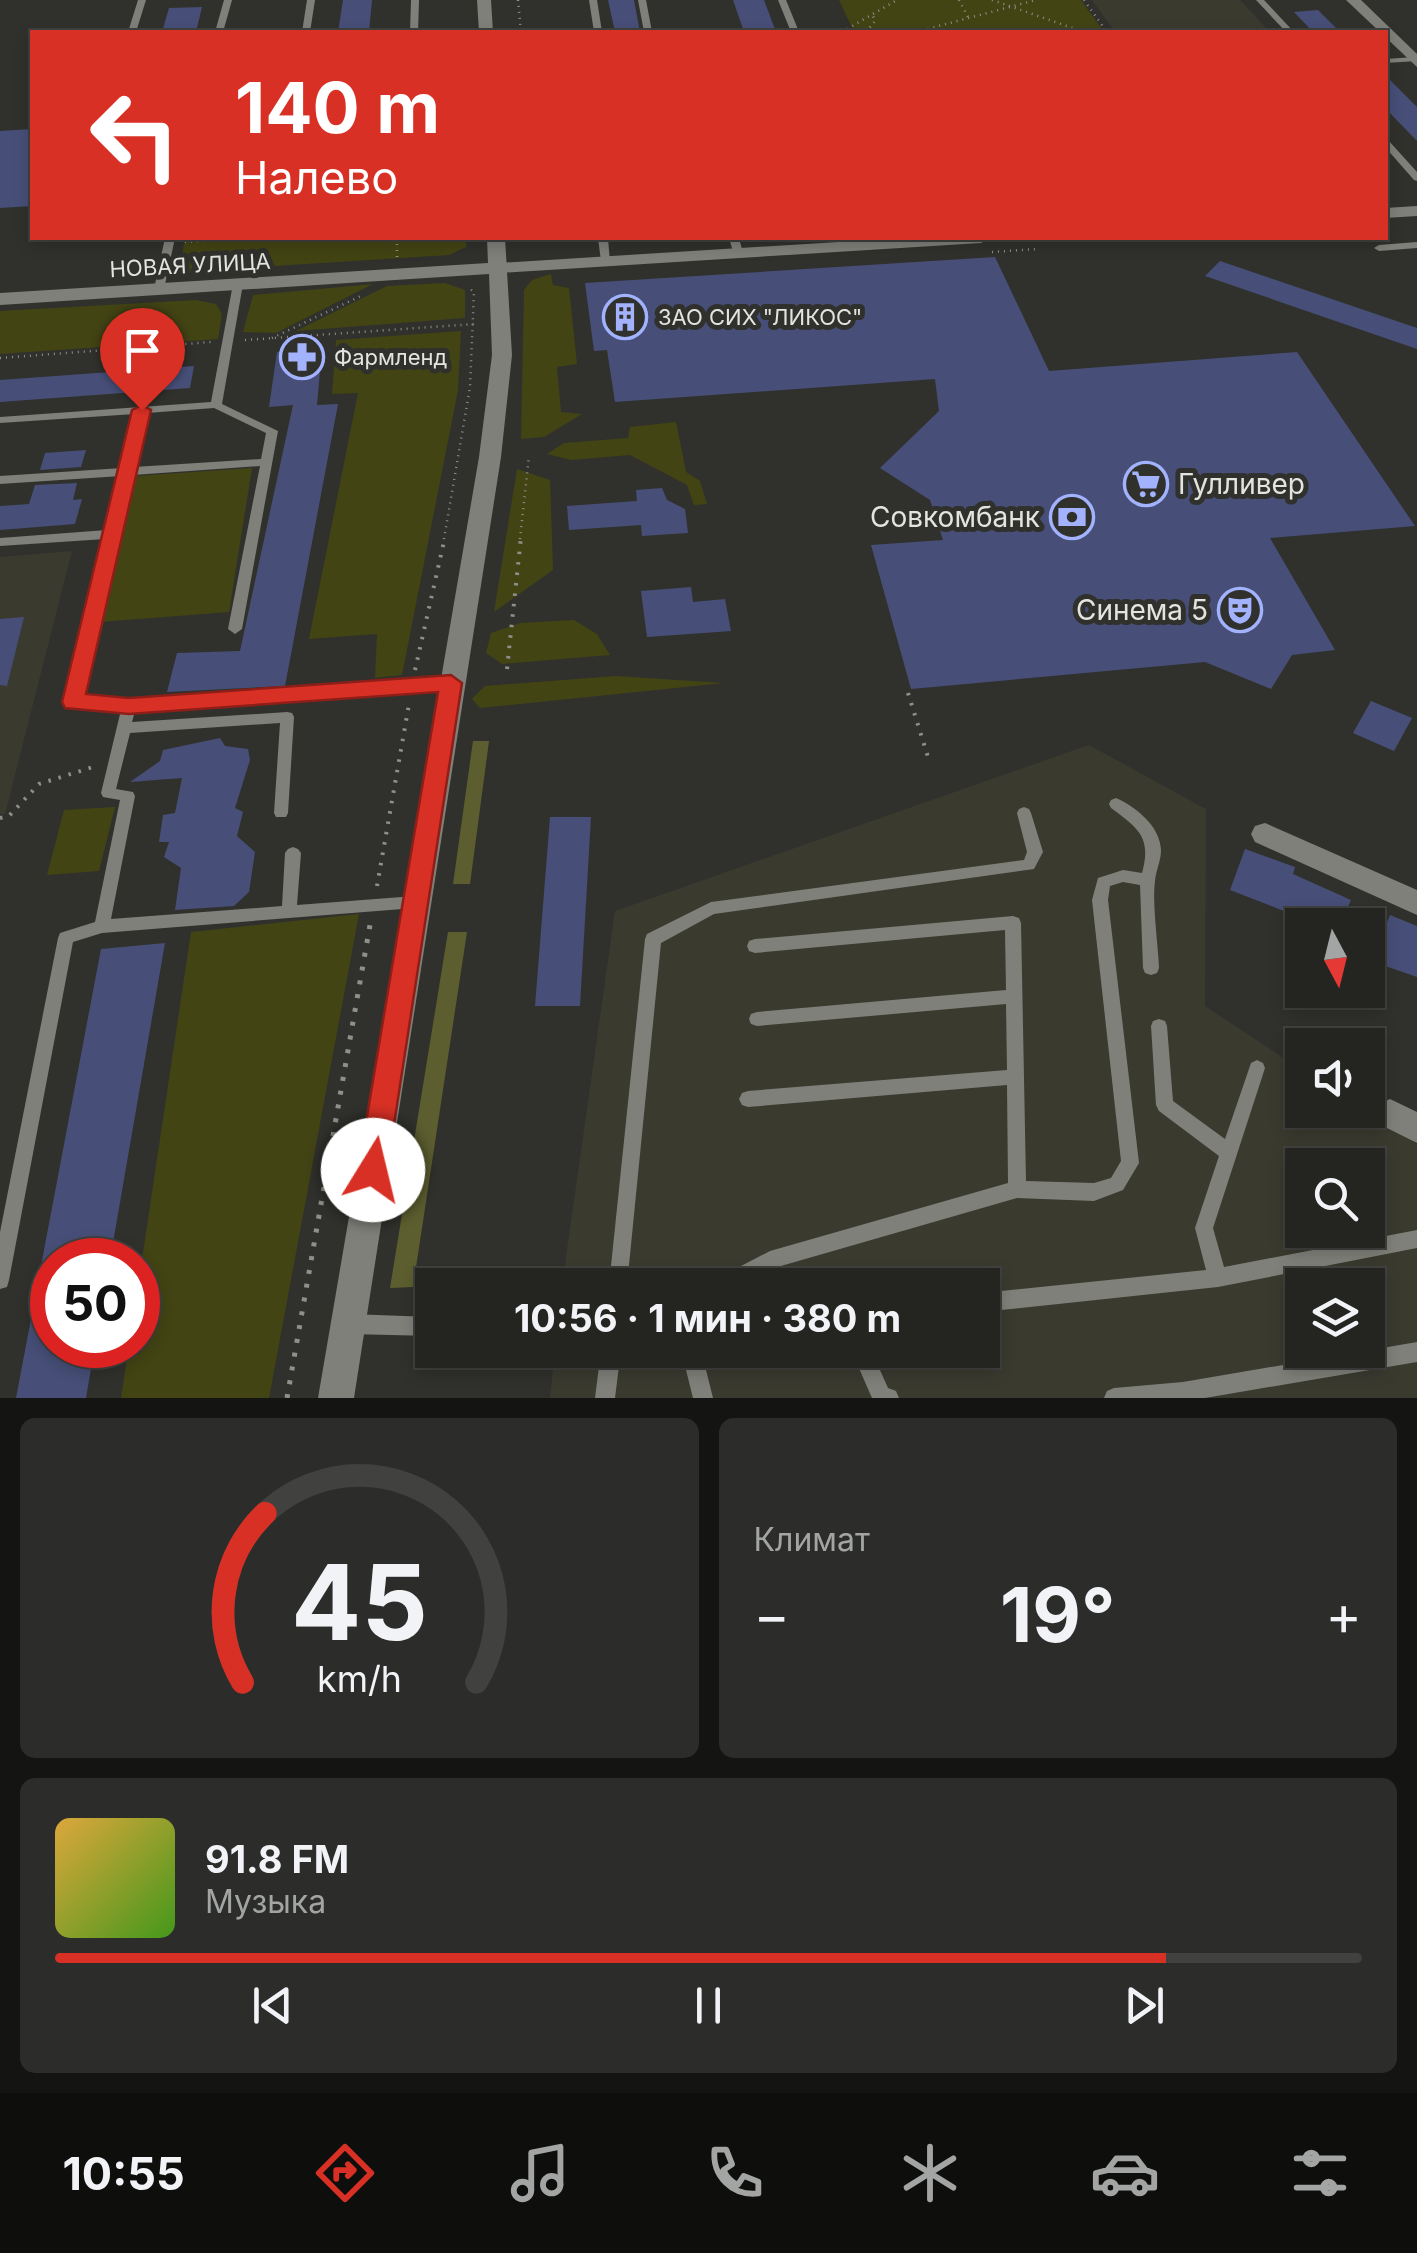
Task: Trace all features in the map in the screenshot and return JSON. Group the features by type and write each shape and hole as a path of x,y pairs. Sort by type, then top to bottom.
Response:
{"main road":[{"path":"484,0 486,30"},
{"path":"1354,1 1378,0"},
{"path":"1354,1 1384,30"},
{"path":"1388,34 1416,61"},
{"path":"1388,212 1417,210"},
{"path":"336,1398 490,457 502,355 496,240"},
{"name":"НОВАЯ УЛИЦА","path":"0,299 606,262 736,245 909,240"},
{"path":"1266,834 1417,903"}],"lane":[{"path":"133,30 142,0"},
{"path":"220,30 228,0"},
{"path":"306,30 311,0"},
{"path":"414,30 416,0"},
{"path":"593,0 598,30"},
{"path":"642,0 648,30"},
{"path":"782,0 793,30"},
{"path":"1260,0 1288,30"},
{"path":"1388,61 1416,61"},
{"path":"1388,145 1417,178"},
{"path":"159,289 170,240"},
{"path":"603,240 606,262"},
{"path":"1379,248 1417,245"},
{"path":"216,405 238,284"},
{"path":"0,420 216,405 272,431 236,629"},
{"path":"142,410 73,702 129,706 451,683"},
{"path":"0,480 265,462"},
{"path":"0,542 113,534"},
{"path":"102,926 128,796 108,793 129,706"},
{"path":"124,728 287,716 281,812"},
{"path":"1116,804 1152,836 1156,847 1147,880 1151,968"},
{"path":"620,1268 652,939 711,908 1029,865 1035,852 1024,813"},
{"path":"289,912 293,853"},
{"path":"756,1268 770,1260 1016,1189 1094,1192 1117,1184 1130,1163 1100,900 1102,882 1123,876 1147,880"},
{"path":"0,1280 66,938 102,926 415,902"},
{"path":"755,946 1013,923 1016,1189"},
{"path":"757,1019 1014,996"},
{"path":"1159,1026 1164,1105 1229,1153"},
{"path":"1218,1278 1204,1228 1258,1068"},
{"path":"748,1099 1015,1077"},
{"path":"1000,1301 1218,1278 1417,1239"},
{"path":"348,1324 415,1326"},
{"path":"1114,1398 1184,1395 1417,1352"},
{"path":"606,1398 609,1368"},
{"path":"696,1368 703,1398"},
{"path":"869,1368 881,1395 889,1398"}],"path":[{"path":"518,0 521,30"},
{"path":"845,30 897,0"},
{"path":"959,0 968,18"},
{"path":"992,0 1078,30"},
{"path":"923,30 1036,0"},
{"path":"1084,0 1106,30"},
{"path":"868,30 875,21 873,14"},
{"path":"397,258 398,240"},
{"path":"287,1398 412,686 470,386 474,292 464,284"},
{"path":"272,338 367,292"},
{"path":"507,669 529,456"},
{"path":"908,693 928,756"},
{"path":"0,818 9,816 39,784 116,759"}],"shaded area":[{"path":"839,0 1081,0 1103,30 853,30"},
{"path":"1092,0 1240,0 1267,29 1216,30 1114,30"},
{"path":"185,240 466,240 466,247 449,255 179,272"},
{"path":"551,274 553,285 569,288 577,364 557,367 561,412 582,414 544,437 521,439 524,290 532,280"},
{"path":"445,283 465,290 465,318 296,331 387,286"},
{"path":"373,284 276,333 243,332 253,295"},
{"path":"196,300 216,304 222,314 218,339 0,354 0,311"},
{"path":"461,331 458,390 402,675 375,678 377,634 309,639 358,393 332,394 336,340"},
{"path":"676,422 686,472 700,481 707,504 694,505 687,485 630,455 571,460 547,454 564,443 628,438 630,427"},
{"path":"252,468 229,612 100,622 136,476"},
{"path":"517,469 550,480 553,570 494,612"},
{"path":"72,551 5,814 0,814 0,557"},
{"path":"574,620 597,634 610,655 502,664 486,653 491,633 520,623"},
{"path":"616,676 724,683 480,708 472,699 485,686"},
{"path":"473,741 489,741 470,884 453,884"},
{"path":"1089,745 1206,809 1205,1006 1285,1059 1285,1128 1385,1128 1385,1123 1417,1144 1417,1398 550,1398 553,1368 1000,1368 1000,1268 564,1268 615,911"},
{"path":"115,807 99,871 47,875 64,810"},
{"path":"359,914 269,1398 121,1398 126,1368 160,1368 160,1238 145,1238 191,932"},
{"path":"448,932 467,932 413,1287 390,1288"}],"building":[{"path":"343,0 372,0 369,30 338,30"},
{"path":"608,0 634,0 640,30 615,30"},
{"path":"733,0 764,0 775,30 743,30"},
{"path":"202,7 196,30 163,30 169,8"},
{"path":"1318,10 1338,30 1311,30 1294,12"},
{"path":"1388,78 1417,107 1417,141 1388,111"},
{"path":"30,129 30,206 0,208 0,131"},
{"name":"Гулливер","path":"995,257 1049,371 1297,352 1415,526 1270,538 1335,650 1292,655 1271,689 1205,662 911,689 871,545 943,540 930,500 880,468 939,411 935,379 615,402 607,350 594,351 585,283"},
{"path":"1220,261 1417,328 1417,349 1205,276"},
{"path":"322,349 317,405 338,404 285,686 167,692 177,653 240,651 293,405 269,407 277,352"},
{"path":"194,366 190,388 0,402 0,380"},
{"path":"86,450 81,467 40,470 45,453"},
{"path":"77,483 73,500 82,499 75,524 0,530 0,506 29,504 35,485"},
{"path":"662,488 667,500 685,509 688,533 642,536 641,525 569,530 567,506 637,501 636,490"},
{"path":"691,587 693,602 725,599 731,631 647,637 641,591"},
{"path":"24,617 7,686 0,685 0,619"},
{"path":"1371,701 1412,718 1394,751 1353,733"},
{"path":"220,738 225,746 248,749 250,760 235,808 243,812 237,836 255,852 249,892 234,906 175,910 181,868 164,857 169,842 159,842 163,815 175,813 182,778 130,782 160,761 163,750"},
{"path":"550,817 591,817 580,1006 535,1006"},
{"path":"1245,849 1295,867 1293,874 1351,900 1347,908 1285,908 1285,911 1230,890"},
{"path":"1390,915 1417,926 1417,977 1385,966 1385,927"},
{"path":"165,943 114,1238 46,1238 101,949"},
{"path":"30,1324 30,1368 91,1368 86,1398 16,1398"}],"place":[{"name":"ЗАО СИХ \"ЛИКОС\"","path":"625,317"},
{"name":"Фармленд","path":"302,357"},
{"name":"Гулливер","path":"1146,484"},
{"name":"Совкомбанк","path":"1072,517"},
{"name":"Синема 5","path":"1240,610"}],"route":[{"path":"142,410 73,702 129,706 451,683 373,1170"}]}
